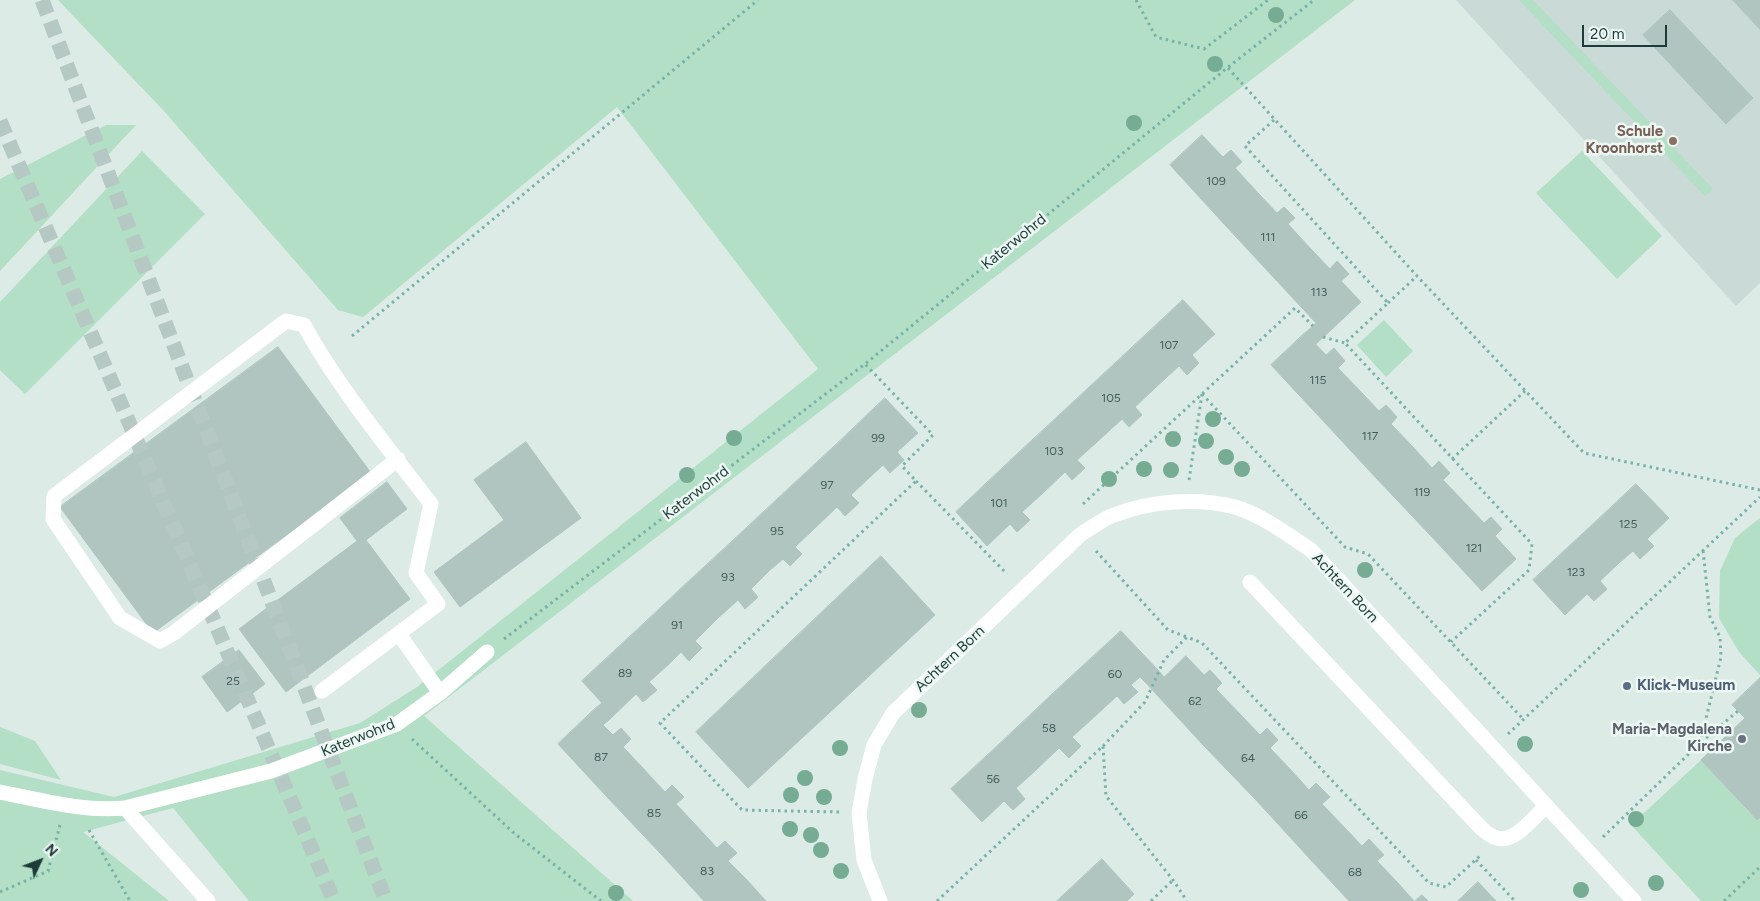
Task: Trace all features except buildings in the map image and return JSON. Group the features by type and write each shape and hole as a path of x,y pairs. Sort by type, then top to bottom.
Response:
{"street":[{"path":"322,690 438,604 416,573 431,504 398,459 321,357 304,325 286,321 54,496 53,519 120,618 160,641 174,634 293,543 398,459"},
{"name":"Achtern Born","path":"880,901 864,860 859,813 865,778 874,745 893,713 1081,534 1112,515 1139,507 1186,501 1235,507 1272,524 1311,550 1634,901"},
{"path":"1250,582 1480,828 1494,837 1506,838 1516,834 1546,806"},
{"path":"399,634 440,692"},
{"name":"Katerwohrd","path":"0,792 91,809 125,808 271,772 397,724 440,692 487,652"},
{"path":"125,808 208,901"}],"path":[{"path":"352,336 758,0"},
{"path":"1136,0 1156,36 1204,49 1268,0"},
{"name":"Katerwohrd","path":"487,652 864,364 1314,0"},
{"path":"1228,68 1417,276 1584,453 1760,490"},
{"path":"1274,120 1245,146 1388,303"},
{"path":"1345,343 1417,276"},
{"path":"1082,505 1295,308 1313,326"},
{"path":"1323,337 1345,343 1532,544 1529,570 1451,642"},
{"path":"864,364 933,435 902,466 1022,591"},
{"path":"1452,459 1525,391"},
{"path":"1186,501 1202,394"},
{"path":"1202,394 1345,546 1368,554 1524,720"},
{"path":"859,813 742,810 660,723 916,481"},
{"path":"1493,748 1760,497"},
{"path":"1081,534 1168,630 1202,643 1429,883 1446,887 1476,860 1515,901"},
{"path":"1700,744 1721,657 1720,637 1710,617 1703,550"},
{"path":"937,901 1103,746 1145,702 1164,660 1187,638"},
{"path":"1588,851 1700,744 1738,711"},
{"path":"397,724 515,834 601,901"},
{"path":"1103,746 1106,796 1173,880 1187,901"},
{"path":"0,892 48,871 70,806"},
{"path":"70,806 130,901"},
{"path":"1724,901 1760,867"},
{"path":"1151,901 1173,880"}],"shaded area":[{"name":"Schule Kroonhorst","path":"1456,0 1760,0 1760,283 1736,306"}],"green space":[{"path":"58,0 1355,0 424,716 633,901 249,901 173,808 83,832 169,901 0,901 0,770 114,797 360,723 417,687 818,369 617,107 363,317 338,310 163,110"},
{"path":"1519,0 1533,0 1713,189 1705,196"},
{"path":"106,125 136,125 0,271 0,179"},
{"path":"142,151 205,214 25,394 0,370 0,302"},
{"path":"1582,151 1662,236 1617,279 1536,193"},
{"path":"1384,320 1413,351 1386,377 1357,345"},
{"path":"1760,518 1760,675 1739,652 1719,618 1720,571 1735,538"},
{"path":"0,727 35,741 61,780 0,764"},
{"path":"1701,760 1756,820 1760,817 1760,901 1701,901 1631,825"}],"tunnel":[{"path":"42,0 386,901"},
{"path":"0,121 334,901"}],"place":[{"name":"Schule Kroonhorst","path":"1673,141"},
{"name":"Klick-Museum","path":"1627,686"},
{"name":"Maria-Magdalena Kirche","path":"1742,739"}]}
